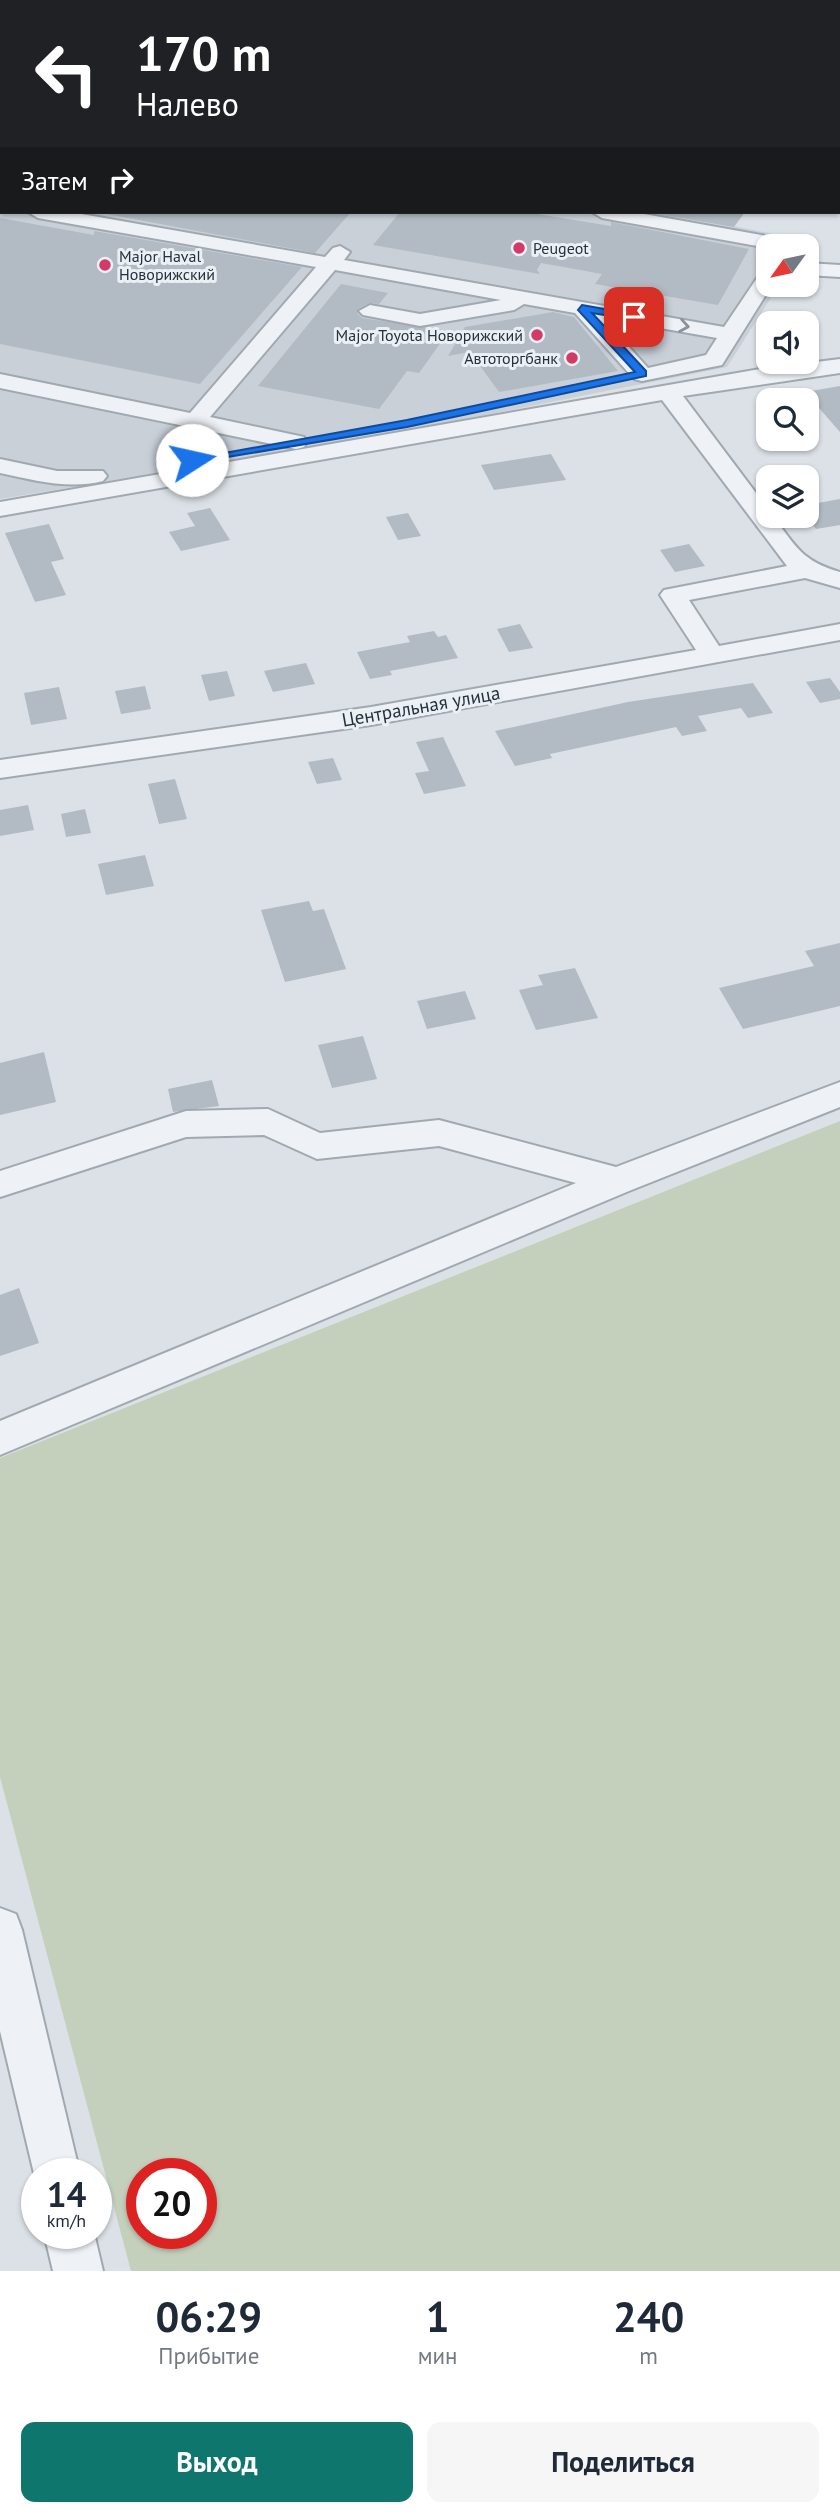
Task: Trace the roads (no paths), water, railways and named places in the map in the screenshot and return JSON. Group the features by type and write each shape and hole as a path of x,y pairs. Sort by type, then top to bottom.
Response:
{"street":[{"path":"51,214 335,258 735,326"},
{"path":"114,214 335,258"},
{"path":"613,214 756,240"},
{"path":"195,421 335,258"},
{"path":"442,276 537,300 582,308 735,326"},
{"path":"411,318 442,276"},
{"path":"0,466 57,478 88,477 407,423 714,360 756,294"},
{"path":"370,311 420,320 537,300"},
{"path":"582,308 642,374"},
{"path":"0,509 668,392 840,366"},
{"path":"0,381 296,442"},
{"path":"668,392 793,559 806,570 840,580"},
{"path":"712,655 673,596 806,570"},
{"name":"Центральная улица","path":"0,768 371,716 840,632"},
{"path":"0,1438 617,1181 840,1094"},
{"path":"0,1184 186,1124 268,1122 317,1146 439,1133 617,1181"},
{"path":"0,1930 52,2158"},
{"path":"73,2249 78,2271"}],"place":[{"name":"Peugeot","path":"519,248"},
{"name":"Major Haval Новорижский","path":"105,265"},
{"name":"Major Toyota Новорижский","path":"537,335"},
{"name":"Автоторгбанк","path":"572,358"}]}
